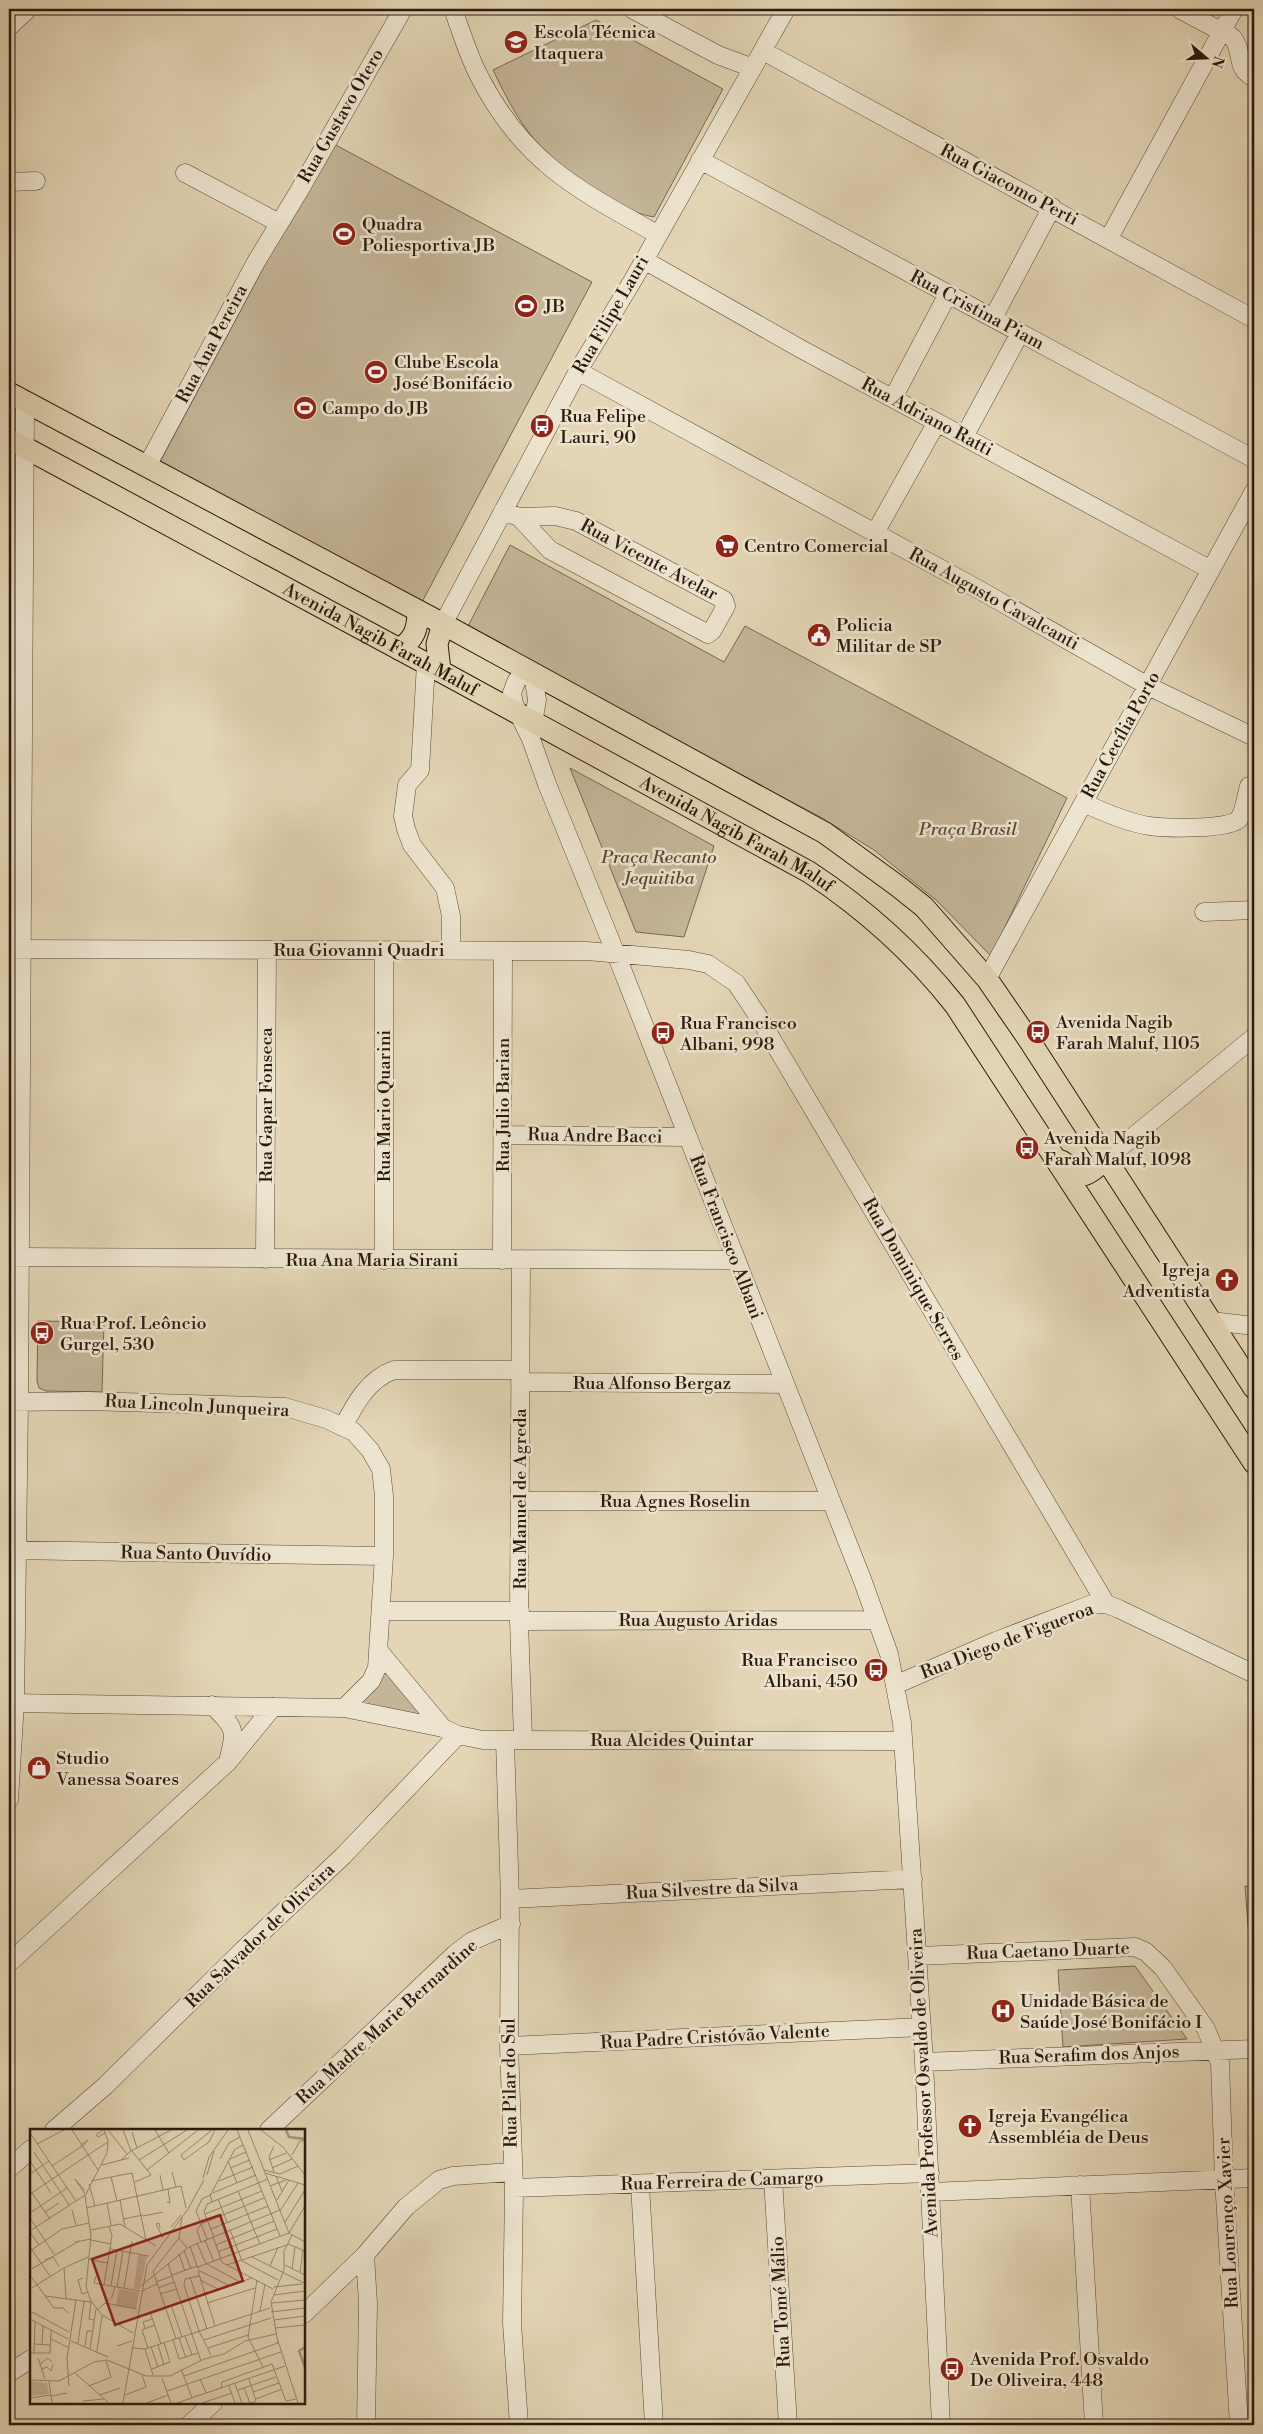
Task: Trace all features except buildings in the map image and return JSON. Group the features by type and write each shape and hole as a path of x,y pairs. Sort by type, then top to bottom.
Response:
{"main road":[{"path":"17,397 529,671 831,837 876,868 924,907 987,979 1254,1388"},
{"name":"Avenida Nagib Farah Maluf","path":"16,444 433,667 527,725 809,872 846,896 916,959 950,999 981,1042 1254,1463"},
{"path":"399,649 408,643 415,634 418,611"},
{"path":"433,667 436,644 443,624"},
{"path":"1056,1158 1064,1162 1074,1174 1081,1176 1089,1173 1106,1159"}],"street":[{"path":"9,27 28,9"},
{"name":"Rua Gustavo Otero","path":"279,223 402,9"},
{"path":"453,9 478,74 496,108 513,132 557,175 596,200 657,234"},
{"path":"632,9 718,55 753,68"},
{"name":"Rua Filipe Lauri","path":"443,624 511,514 578,371 644,260 786,9"},
{"path":"1179,9 1236,42 1240,65 1246,73 1254,78"},
{"path":"1109,238 1234,9"},
{"name":"Rua Giacomo Perti","path":"763,51 1109,238 1254,319"},
{"name":"Rua Cristina Piam","path":"700,160 1254,459"},
{"path":"185,173 279,223"},
{"path":"9,182 36,181"},
{"path":"993,318 1052,207"},
{"name":"Rua Ana Pereira","path":"147,466 256,262 279,223"},
{"name":"Rua Adriano Ratti","path":"644,260 964,437 1211,570"},
{"path":"893,398 948,294"},
{"path":"964,437 1020,333"},
{"name":"Rua Augusto Cavalcanti","path":"578,371 976,588 1148,686 1254,737"},
{"path":"9,1800 12,1703 14,1402 17,397"},
{"path":"874,533 937,422"},
{"name":"Rua Cecília Porto","path":"987,979 1254,491"},
{"name":"Rua Vicente Avelar","path":"511,514 555,516 576,521 724,600 726,606 712,631 708,634 550,550 511,514"},
{"path":"433,667 420,770 407,786 404,816 406,829 412,845 445,888 451,916 450,950"},
{"name":"Rua Francisco Albani","path":"527,725 537,700 529,671 516,682 512,694 514,704 527,725 547,784 616,954 877,1620 889,1654 903,1741"},
{"path":"1084,803 1109,815 1151,826 1220,827 1232,824 1239,819 1249,786"},
{"path":"1204,912 1254,910"},
{"name":"Rua Giovanni Quadri","path":"15,949 503,951 616,954 708,964"},
{"name":"Rua Gapar Fonseca","path":"265,1260 267,950"},
{"name":"Rua Mario Quarini","path":"384,951 384,1260"},
{"name":"Rua Julio Barian","path":"502,1260 503,951"},
{"name":"Rua Dominique Serres","path":"708,964 736,984 758,1016 1106,1604"},
{"path":"1106,1159 1254,1037"},
{"name":"Rua Andre Bacci","path":"503,1135 687,1137"},
{"name":"Rua Ana Maria Sirani","path":"14,1257 265,1260 735,1260"},
{"name":"Rua Manuel de Agreda","path":"521,1259 520,1616 523,1740"},
{"path":"1211,1321 1254,1326"},
{"name":"Rua Alfonso Bergaz","path":"343,1427 359,1398 370,1385 381,1375 394,1370 784,1384"},
{"name":"Rua Lincoln Junqueira","path":"14,1402 88,1401 285,1407 326,1418 354,1432 381,1470 384,1496 384,1556 377,1668 371,1681 350,1709"},
{"name":"Rua Agnes Roselin","path":"520,1501 831,1501"},
{"name":"Rua Santo Ouvídio","path":"13,1550 384,1556"},
{"name":"Rua Diego de Figueroa","path":"895,1685 996,1641 1092,1604 1106,1604 1174,1634 1254,1674"},
{"name":"Rua Augusto Aridas","path":"381,1611 520,1616 877,1620"},
{"path":"379,1651 451,1732"},
{"path":"12,1703 212,1705 350,1709"},
{"path":"212,1705 230,1723 234,1736 228,1762"},
{"path":"9,1963 228,1762 273,1708"},
{"name":"Rua Alcides Quintar","path":"350,1709 483,1740 903,1741"},
{"name":"Rua Salvador de Oliveira","path":"55,2129 105,2086 243,1950 344,1856 451,1732"},
{"name":"Rua Pilar do Sul","path":"505,1741 511,1924 508,2046 513,2180 512,2323 519,2425"},
{"name":"Avenida Professor Osvaldo de Oliveira","path":"903,1741 924,2062 941,2425"},
{"name":"Rua Silvestre da Silva","path":"510,1899 913,1879"},
{"name":"Rua Madre Marie Bernardine","path":"270,2129 455,1954 472,1941 511,1924"},
{"name":"Rua Caetano Duarte","path":"918,1956 1135,1947 1146,1952 1163,1968 1206,2029 1217,2051"},
{"name":"Rua Padre Cristóvão Valente","path":"508,2046 547,2046 922,2027"},
{"name":"Rua Serafim dos Anjos","path":"924,2062 1254,2049"},
{"name":"Rua Lourenço Xavier","path":"1217,2051 1220,2063 1224,2179 1239,2425"},
{"path":"9,2169 30,2150"},
{"name":"Rua Ferreira de Camargo","path":"305,2313 364,2255 406,2207 439,2180 453,2176 640,2185 930,2173"},
{"path":"931,2192 1254,2178"},
{"name":"Rua Tomé Málio","path":"773,2179 788,2425"},
{"path":"640,2185 654,2425"},
{"path":"1080,2185 1094,2425"},
{"path":"364,2255 368,2303 366,2425"},
{"path":"9,2373 30,2360"},
{"path":"189,2425 212,2404"}],"green space":[{"path":"596,20 723,89 654,217 633,211 602,195 564,169 549,156 525,127 493,70"},
{"name":"Clube Escola José Bonifácio","path":"330,142 592,282 422,602 160,462"},
{"name":"Praça Brasil","path":"510,545 724,662 745,626 1067,798 991,956 936,900 874,850 822,818 467,628"},
{"name":"Praça Recanto Jequitiba","path":"570,768 714,846 684,937 636,932"},
{"path":"38,1321 104,1322 102,1392 46,1391 39,1388 37,1381"},
{"path":"382,1659 423,1716 350,1708"},
{"path":"1245,1886 1254,1887 1254,2003"},
{"path":"1135,1966 1187,2039 1063,2047 1058,1970"}],"place":[{"name":"Escola Técnica Itaquera","path":"516,42"},
{"name":"Quadra Poliesportiva JB","path":"344,234"},
{"name":"JB","path":"526,306"},
{"name":"Clube Escola José Bonifácio","path":"376,372"},
{"name":"Campo do JB","path":"305,408"},
{"name":"Rua Felipe Lauri, 90","path":"542,426"},
{"name":"Centro Comercial","path":"727,546"},
{"name":"Policia Militar de SP","path":"819,635"},
{"name":"Avenida Nagib Farah Maluf, 1105","path":"1038,1032"},
{"name":"Rua Francisco Albani, 998","path":"663,1033"},
{"name":"Avenida Nagib Farah Maluf, 1098","path":"1027,1148"},
{"name":"Igreja Adventista","path":"1227,1280"},
{"name":"Rua Prof. Leôncio Gurgel, 530","path":"42,1333"},
{"name":"Rua Francisco Albani, 450","path":"876,1670"},
{"name":"Studio Vanessa Soares","path":"39,1768"},
{"name":"Unidade Básica de Saúde José Bonifácio I","path":"1003,2011"},
{"name":"Igreja Evangélica Assembléia de Deus","path":"970,2126"},
{"name":"Avenida Prof. Osvaldo De Oliveira, 448","path":"952,2369"}]}
